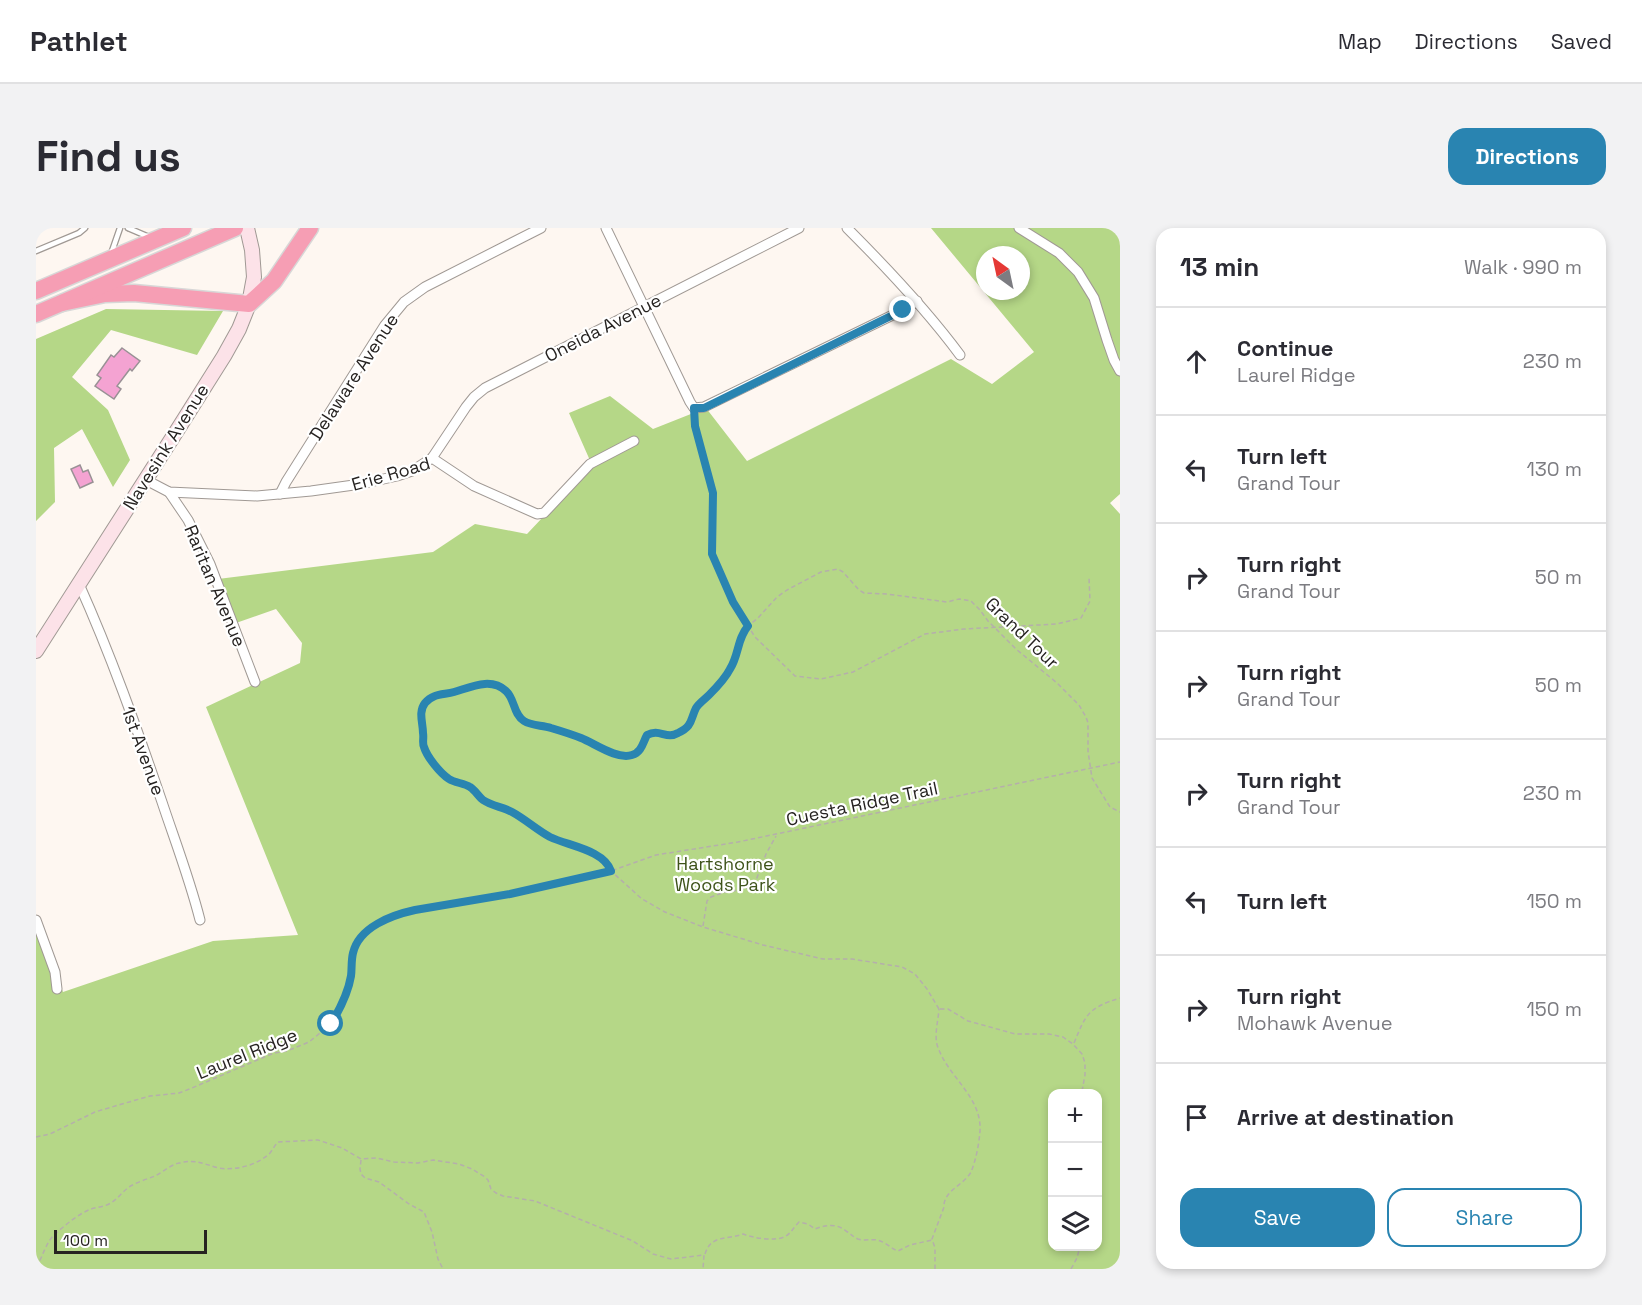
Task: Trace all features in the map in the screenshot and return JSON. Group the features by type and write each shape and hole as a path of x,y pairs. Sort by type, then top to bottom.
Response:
{"highway":[{"path":"36,291 183,228"},
{"path":"36,314 235,228"},
{"path":"62,303 105,294 134,293 249,304 274,280 310,228"}],"main road":[{"name":"Navesink Avenue","path":"36,651 146,480 239,329 253,291 254,270 247,228"}],"street":[{"name":"Delaware Avenue","path":"280,494 385,325 404,302 426,287 541,228"},
{"path":"606,228 694,408 704,408 917,302"},
{"name":"Oneida Avenue","path":"432,458 470,402 485,388 799,228"},
{"path":"847,228 942,330 960,355"},
{"path":"1019,228 1059,252 1078,272 1094,298 1114,360 1120,371"},
{"name":"Erie Road","path":"146,480 169,492 257,496 361,484 412,471 432,458 474,486 537,514 544,513 590,464 634,441"},
{"name":"Raritan Avenue","path":"169,492 188,520 210,564 255,682"},
{"name":"1st Avenue","path":"79,584 148,762 194,896 200,920"},
{"path":"36,920 55,972 57,989"}],"lane":[{"path":"36,251 79,233 85,228"},
{"path":"106,261 113,251 120,228"},
{"path":"128,228 146,237 157,239"}],"path":[{"path":"694,408 695,426 713,493 712,554 733,602 755,637 795,676 821,679 853,672 925,634 1057,624 1082,618 1090,600 1089,578"},
{"name":"Grand Tour","path":"611,871 609,864 600,856 549,836 509,810 483,799 469,786 448,778 437,769 423,746 422,709 426,702 437,695 481,684 498,686 506,691 518,715 527,723 549,727 582,738 617,754 632,755 644,744 647,735 656,732 671,736 688,728 692,723 696,707 730,671 740,638 748,626 777,597 821,572 838,569 864,594 887,594 946,602 969,599 1016,649 1074,699 1083,710 1088,723 1087,742 1092,778 1110,807 1120,812"},
{"name":"Cuesta Ridge Trail","path":"611,871 656,855 738,842 1120,762"},
{"path":"702,927 707,902 711,897 745,890 755,883 766,854 777,834"},
{"path":"611,871 642,898 665,912 702,927 824,959 852,959 903,968 915,974 939,1009 936,1035 938,1049 972,1101 978,1114 980,1130 971,1171 966,1180 944,1201 944,1207 932,1239 935,1248 935,1269"},
{"name":"Laurel Ridge","path":"36,1137 50,1134 95,1112 150,1096 192,1088 268,1056 309,1042 331,1024 341,1008 350,978 353,952 359,941 365,933 400,913 510,894 611,871"},
{"path":"1073,1044 1091,1010 1120,998"},
{"path":"939,1009 948,1009 968,1021 1015,1034 1049,1034 1063,1037 1082,1054 1085,1063 1082,1089"},
{"path":"36,1267 48,1242 67,1224 91,1209 106,1206 128,1187 177,1164 193,1161 219,1168 233,1168 259,1161 272,1151 278,1142 314,1139 342,1148 362,1159 376,1158 394,1162 418,1163 433,1160 459,1164 480,1174 488,1180 491,1189 503,1196 535,1201 633,1242 653,1254 671,1259 704,1255"},
{"path":"362,1159 360,1168 365,1178 379,1182 424,1212 443,1269"},
{"path":"703,1269 704,1255 713,1241 726,1236 735,1237 743,1234 756,1239 781,1239 789,1235 799,1222 815,1229 836,1226 861,1240 875,1239 885,1242 898,1251 932,1239"},
{"path":"1071,1269 1079,1251"}],"green space":[{"name":"Hartshorne Woods Park","path":"931,228 1120,228 1120,494 1110,503 1120,514 1120,1269 36,1269 36,919 63,992 213,941 298,935 206,707 300,663 302,643 276,609 236,623 218,579 433,552 475,524 527,534 592,465 569,413 610,396 653,429 706,408 747,461 951,359 992,384 1034,352 991,300 1030,300 1030,246 976,246 976,282"},
{"path":"106,309 223,311 197,355 111,330 72,377 108,410 130,460 113,487 82,429 54,448 55,502 36,521 36,339"}],"building":[{"path":"122,348 140,361 132,371 130,369 117,386 121,389 114,399 95,386 101,378 97,375 111,355 114,357"},
{"path":"80,465 83,472 88,470 93,482 80,488 71,469"}],"route":[{"path":"331,1024 345,996 353,952 365,933 383,921 400,913 430,906 510,894 611,871 609,864 600,856 549,836 509,810 483,799 469,786 448,778 437,769 423,746 421,719 422,709 426,702 437,695 481,684 498,686 506,691 518,715 527,723 549,727 582,738 610,752 624,756 632,755 639,750 647,735 651,733 671,736 688,728 692,723 696,707 730,671 742,632 748,626 733,602 712,554 713,493 695,426 694,408 704,408 903,310"}]}
